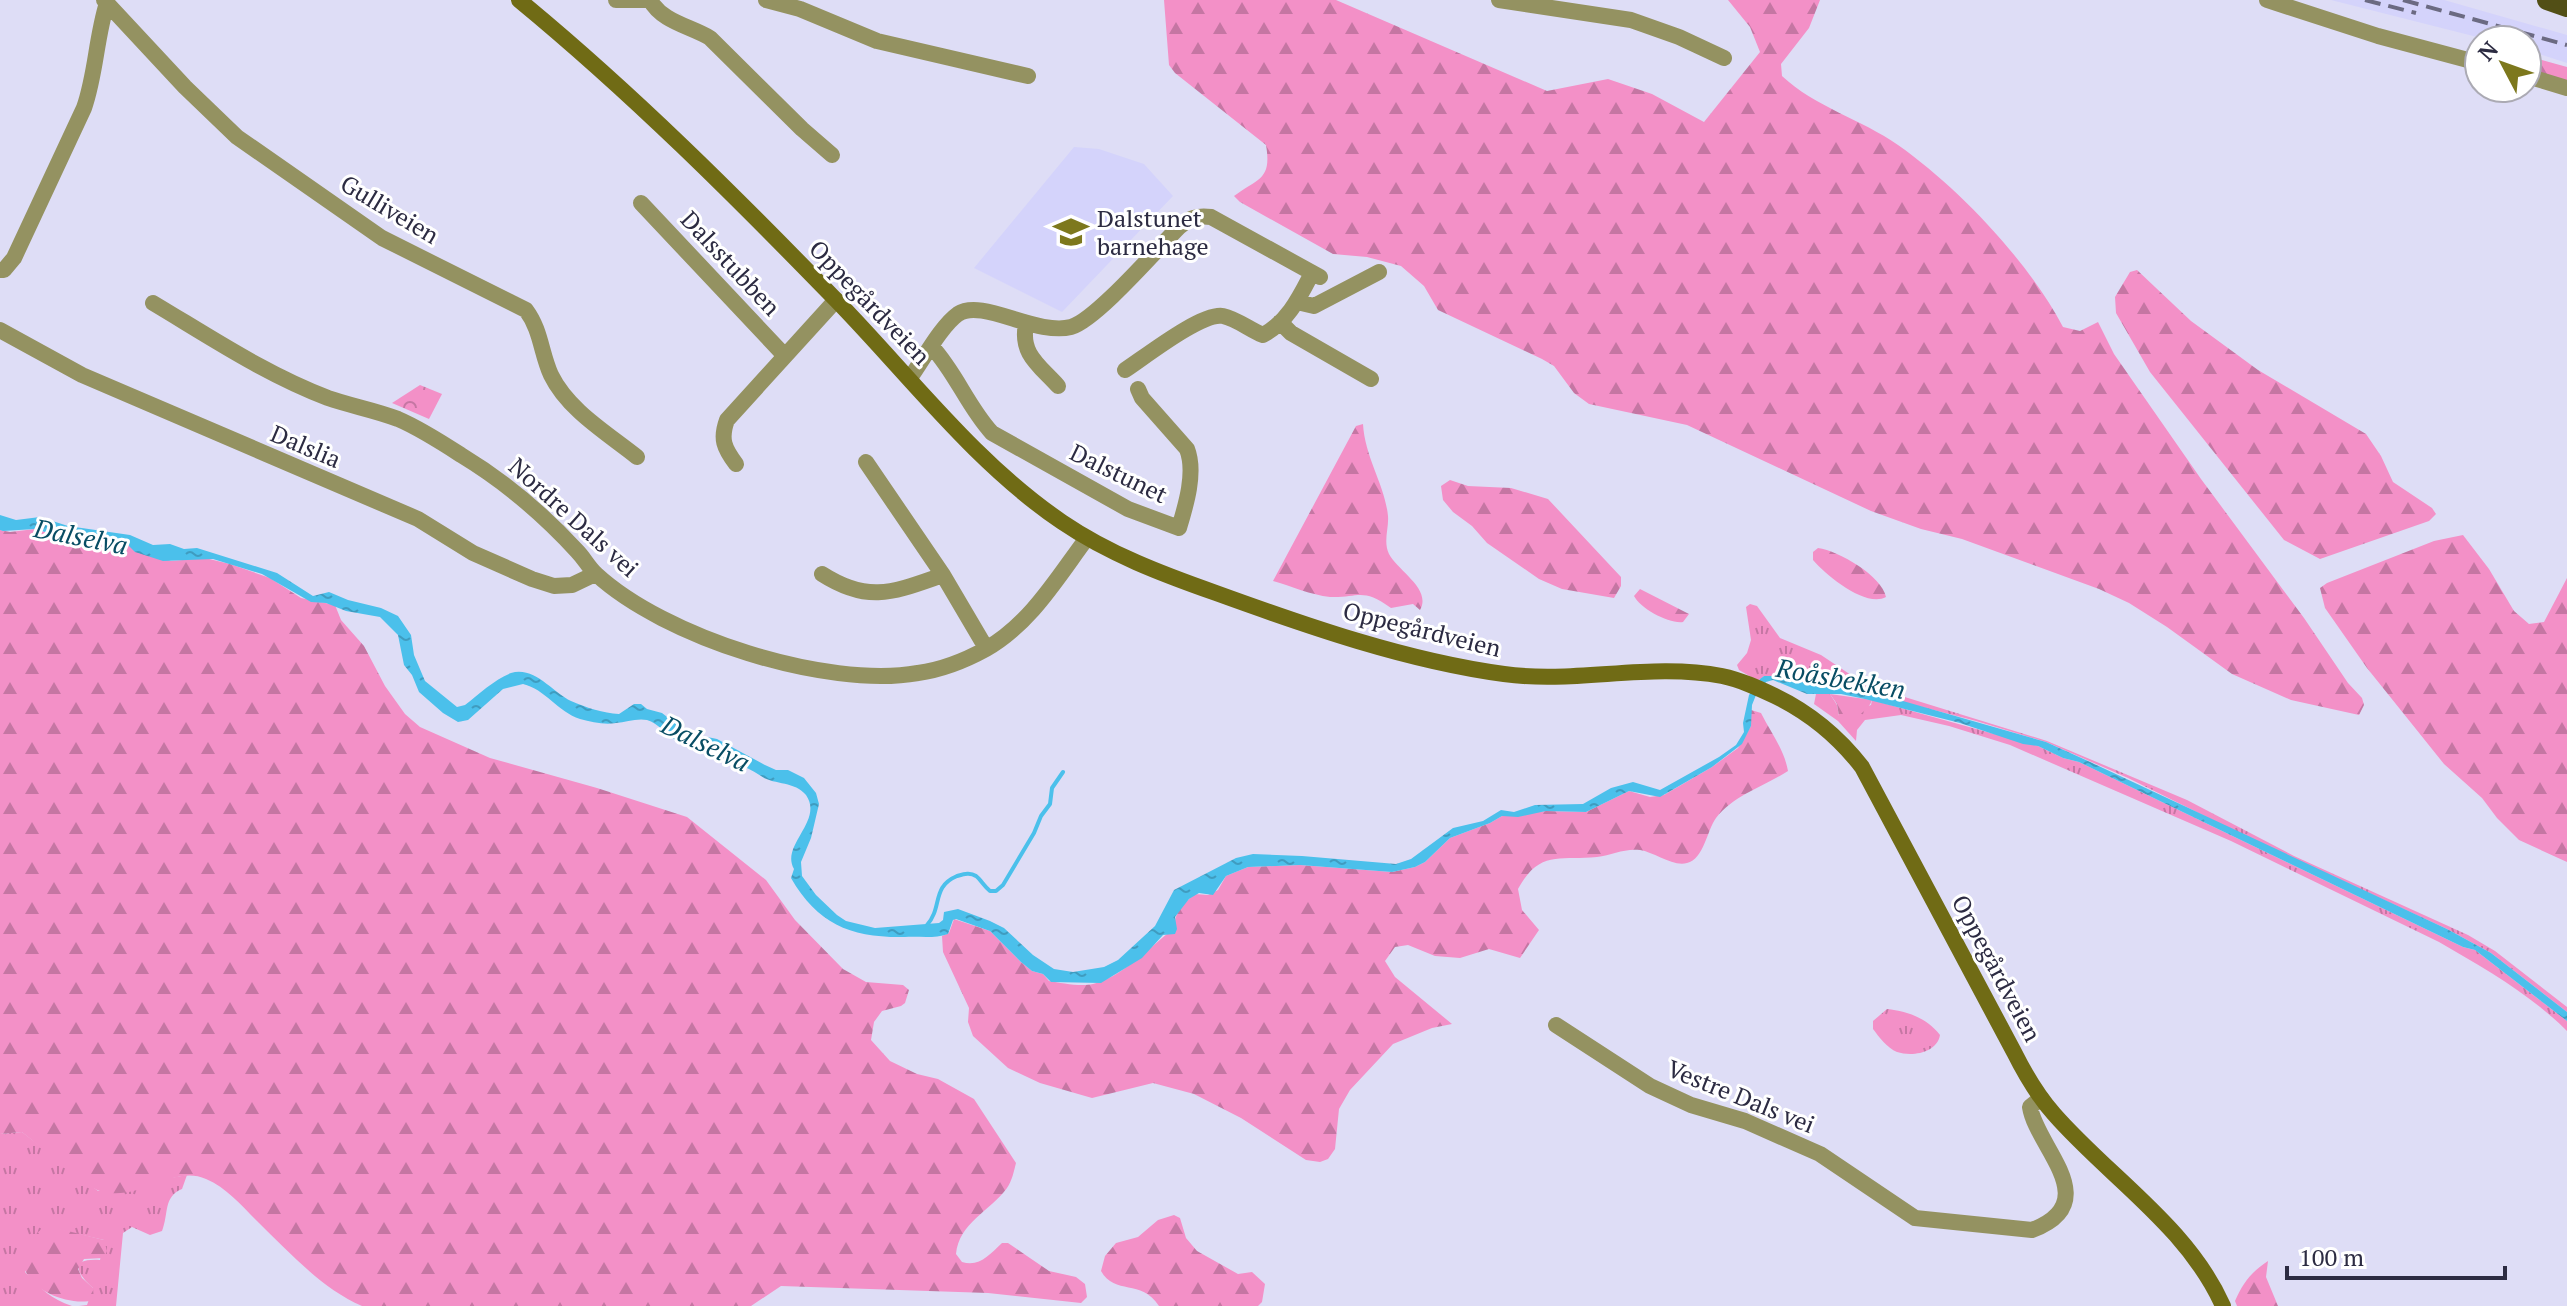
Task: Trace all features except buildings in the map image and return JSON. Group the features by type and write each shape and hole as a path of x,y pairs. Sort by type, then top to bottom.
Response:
{"main road":[{"name":"Oppegårdveien","path":"519,0 644,107 836,300 1001,474 1034,502 1087,538 1126,558 1249,605 1442,663 1506,674 1557,678 1675,672 1719,675 1740,680 1792,704 1832,733 1862,767 2024,1072 2041,1098 2180,1241 2202,1269 2223,1306"},
{"path":"2547,0 2567,7"}],"street":[{"path":"616,0 650,0 655,9 669,19 710,38 792,120 832,155"},
{"path":"766,0 800,9 877,41 1028,76"},
{"path":"2267,0 2378,36 2463,59"},
{"path":"1506,1 1631,20 1679,37 1724,58"},
{"path":"2,270 14,258 84,108 106,2"},
{"name":"Gulliveien","path":"106,2 185,87 237,137 382,238 526,310 540,332 550,372 561,393 637,457"},
{"path":"2543,81 2567,88"},
{"name":"Dalsstubben","path":"641,203 785,356"},
{"path":"910,378 948,323 960,313 974,309 1052,330 1074,326 1085,320 1179,227 1199,216 1211,217 1316,275 1280,322 1263,335 1226,316 1215,316 1197,323 1125,370"},
{"path":"1297,302 1314,306 1379,272"},
{"path":"736,464 725,448 721,435 727,420 836,300"},
{"name":"Nordre Dals vei","path":"153,303 243,358 329,398 399,420 459,453 524,500 578,551 595,574 662,620 699,637 757,656 844,674 896,676 920,673 986,648 1016,628 1047,594 1087,538"},
{"path":"1280,322 1291,333 1371,379"},
{"path":"1026,324 1023,340 1026,350 1058,386"},
{"name":"Dalslia","path":"0,330 82,375 418,519 473,553 532,579 554,586 572,585 595,574"},
{"name":"Dalstunet","path":"932,347 947,363 992,433 1128,509 1179,528 1187,500 1190,456 1138,389"},
{"path":"866,462 943,575 986,648"},
{"path":"822,574 843,587 865,593 886,593 943,575"},
{"name":"Vestre Dals vei","path":"1556,1025 1650,1086 1691,1105 1745,1121 1820,1154 1915,1218 2032,1230 2056,1215 2064,1202 2064,1178 2051,1149 2032,1121 2030,1107 2041,1098"}],"shaded area":[{"path":"2331,0 2444,0 2528,24 2463,24 2463,33"},
{"path":"2543,28 2567,35 2567,63 2543,55"},
{"name":"Dalstunet barnehage","path":"1074,147 1099,149 1144,164 1173,196 1062,312 974,268"}],"green space":[{"path":"1164,0 1336,0 1547,91 1608,79 1652,94 1704,122 1760,52 1750,27 1728,0 1820,0 1809,28 1781,64 1782,76 1823,105 1898,145 1945,182 2011,252 2063,327 2080,331 2098,322 2114,354 2201,479 2362,698 2364,705 2359,715 2291,700 2232,674 2167,627 2129,603 2099,589 1962,539 1921,529 1871,511 1687,425 1589,404 1574,393 1554,366 1438,310 1424,286 1401,266 1367,257 1333,254 1240,202 1234,196 1265,172 1266,145 1169,65"},
{"path":"2543,60 2567,67 2567,84 2543,77"},
{"path":"2137,270 2191,321 2258,370 2366,434 2393,482 2432,508 2436,514 2429,521 2320,559 2284,540 2150,372 2116,313 2115,297 2130,272"},
{"path":"420,385 442,394 429,419 392,403"},
{"path":"1363,424 1367,448 1386,505 1387,549 1418,588 1422,602 1420,610 1413,604 1391,608 1367,596 1323,596 1273,581 1356,426"},
{"path":"1450,480 1468,486 1511,488 1548,499 1621,577 1621,586 1614,598 1562,589 1539,579 1487,543 1443,500 1441,486"},
{"path":"35,529 79,542 125,544 171,561 205,558 230,564 270,578 301,598 335,605 341,620 364,646 385,686 405,714 420,727 490,758 687,817 766,880 795,920 843,969 866,982 903,985 909,990 905,1003 882,1011 874,1022 871,1040 890,1061 917,1074 938,1079 974,1099 1016,1163 1007,1188 976,1218 958,1243 956,1254 962,1262 979,1261 1002,1243 1008,1243 1049,1271 1076,1277 1085,1284 1087,1297 1081,1303 988,1293 781,1286 751,1306 362,1306 319,1280 234,1198 206,1179 181,1176 128,1192 100,1191 73,1174 22,1132 0,1134 0,530"},
{"path":"2463,535 2489,569 2514,611 2529,624 2544,622 2567,578 2567,862 2519,840 2482,798 2444,764 2367,668 2325,608 2320,588 2327,583 2434,541"},
{"path":"1818,548 1837,554 1868,573 1886,597 1868,598 1837,582 1813,560 1813,552"},
{"path":"1640,589 1689,614 1683,622 1656,615 1634,596"},
{"path":"1750,604 1757,606 1780,638 1821,655 1866,685 2047,741 2187,800 2294,856 2468,935 2495,951 2567,1007 2567,1012 2491,953 2447,929 2046,742 1872,694 1774,676 1764,676 1758,681 1739,670 1737,665 1747,653 1751,640 1746,607"},
{"path":"1816,694 1830,694 1839,716 1871,705 1872,700 2038,746 2079,762 2463,947 2475,950 2567,1021 2567,1031 2522,993 2439,942 2231,841 2010,745 1949,726 1901,715 1865,720 1857,730 1856,741 1838,721 1814,704"},
{"path":"1830,694 1872,700 1867,709 1858,715 1844,718 1839,716 1837,704"},
{"path":"1751,710 1761,713 1780,748 1788,771 1723,810 1693,860 1676,863 1634,850 1543,862 1526,876 1518,889 1522,910 1539,930 1520,958 1489,949 1460,958 1435,956 1408,945 1395,947 1385,961 1395,977 1452,1024 1432,1028 1393,1044 1350,1090 1339,1109 1335,1149 1328,1159 1320,1162 1306,1160 1241,1118 1194,1094 1153,1083 1092,1098 1040,1083 1008,1068 973,1036 968,1022 969,1008 943,952 942,936 949,933 954,919 990,931 1021,962 1032,971 1043,974 1049,981 1093,984 1113,976 1142,955 1169,932 1178,912 1188,900 1195,894 1208,895 1218,890 1226,876 1248,867 1300,865 1392,872 1425,862 1450,838 1502,816 1546,811 1586,812 1629,791 1650,797 1664,795 1738,748 1751,726"},
{"path":"1887,1009 1923,1020 1940,1035 1938,1041 1929,1050 1916,1054 1893,1050 1873,1029 1873,1021"},
{"path":"22,1132 98,1191 187,1175 182,1189 169,1201 162,1231 150,1235 132,1227 123,1233 116,1306 79,1306 87,1305 93,1288 82,1277 78,1267 84,1261 100,1260 104,1240 48,1227 25,1272 46,1292 72,1306 0,1306 0,1134"},
{"path":"1174,1215 1180,1218 1186,1238 1197,1251 1238,1274 1252,1272 1265,1284 1262,1302 1258,1306 1159,1306 1144,1292 1107,1279 1101,1271 1105,1256 1116,1243 1138,1237 1158,1220"},
{"path":"48,1226 104,1240 107,1251 104,1258 84,1259 78,1269 82,1278 93,1288 94,1300 66,1300 46,1292 26,1272 24,1259 29,1245 37,1233"},
{"path":"2268,1261 2266,1277 2278,1306 2237,1306 2235,1301 2244,1283"}],"water":[{"name":"Dalselva","path":"0,515 16,520 40,517 68,526 130,535 153,545 197,548 277,573 313,596 329,592 381,608 398,616 411,635 414,655 425,681 457,707 465,705 499,679 520,672 536,677 571,701 595,710 619,714 634,704 641,704 662,713 688,733 717,739 776,770 788,770 804,778 816,793 819,804 811,838 801,862 802,876 816,895 846,921 875,928 939,923 943,920 944,912 958,909 1004,928 1033,955 1054,969 1073,972 1104,967 1118,960 1155,926 1174,890 1236,858 1253,854 1396,864 1411,859 1453,828 1483,821 1501,810 1514,812 1535,805 1583,804 1611,788 1633,782 1660,790 1736,745 1744,732 1749,695 1760,679 1774,676 1816,685 1838,684 2046,742 2447,929 2491,953 2567,1012 2567,1021 2475,950 2463,947 2079,762 2038,746 1960,723 1841,694 1807,694 1773,680 1766,682 1756,695 1751,726 1742,744 1712,767 1660,797 1629,791 1586,812 1546,811 1518,817 1502,816 1450,838 1425,862 1392,872 1300,865 1248,867 1226,876 1213,895 1199,893 1189,899 1175,917 1175,934 1163,935 1142,958 1101,983 1051,982 1021,962 990,931 956,919 948,934 886,937 853,931 825,918 801,894 791,878 794,869 792,851 810,814 806,795 796,787 766,779 741,765 687,746 647,720 607,724 580,719 523,684 503,689 468,720 458,722 419,692 404,665 398,635 380,617 311,602 262,574 213,559 163,561 135,552 128,545 108,541 79,542 35,529 3,531 0,530"}],"waterway":[{"path":"927,925 940,892 957,876 974,875 990,891 996,891 1003,885 1050,804 1052,788 1063,772"}],"railway":[{"path":"2365,0 2416,13"},
{"path":"2403,0 2567,45"}],"place":[{"name":"Dalstunet barnehage","path":"1071,232"}],"water label":[{"name":"Roåsbekken","path":"1841,678"}]}
